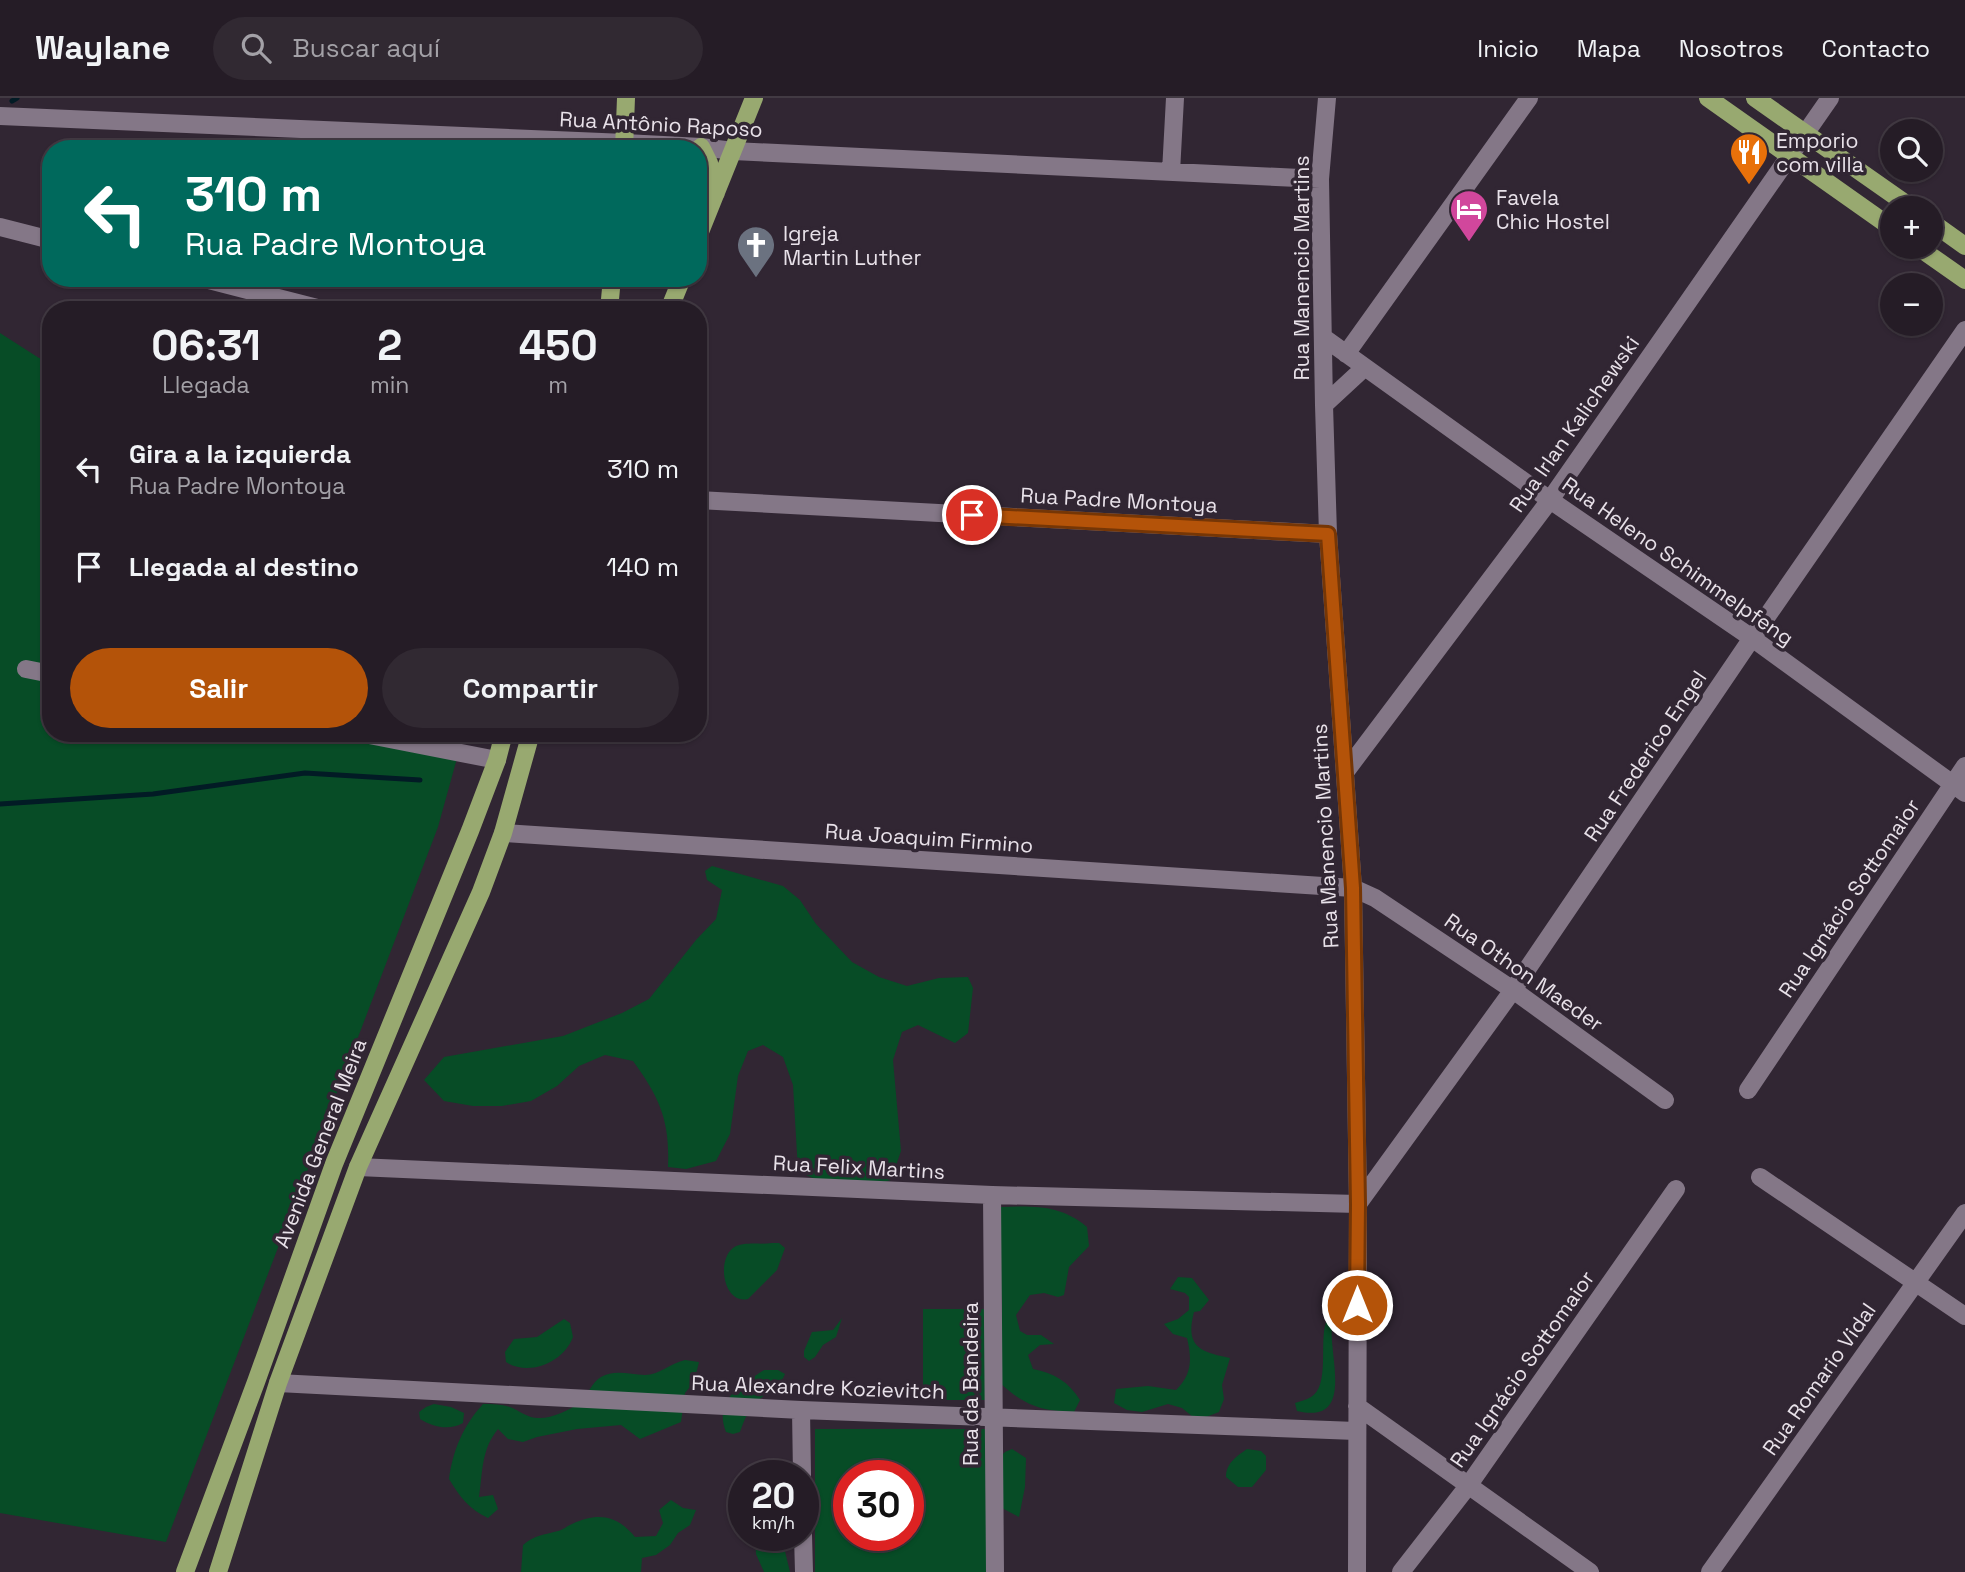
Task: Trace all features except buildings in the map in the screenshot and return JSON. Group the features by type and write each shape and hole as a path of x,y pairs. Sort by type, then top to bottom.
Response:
{"main road":[{"path":"625,140 626,98"},
{"path":"707,215 754,98"},
{"path":"1708,98 1880,220"},
{"path":"1755,98 1895,196"},
{"path":"707,159 716,193"},
{"path":"1943,230 1965,246"},
{"path":"1935,259 1965,280"},
{"name":"Avenida General Meira","path":"184,1572 334,1164 470,831 502,742"},
{"name":"Avenida General Meira","path":"218,1572 278,1383 358,1167 481,892 503,834 529,742"}],"street":[{"path":"1171,172 1175,98"},
{"name":"Rua Manencio Martins","path":"1327,98 1320,179 1328,534 1353,888 1358,1204 1357,1572"},
{"path":"1346,354 1529,98"},
{"name":"Rua Irlan Kalichewski","path":"1346,771 1550,500 1830,98"},
{"name":"Rua Antônio Raposo","path":"0,116 500,140"},
{"name":"Rua Antônio Raposo","path":"707,148 1320,179"},
{"path":"0,227 42,238"},
{"path":"236,287 289,301"},
{"name":"Rua Frederico Engel","path":"1358,1204 1513,990 1965,330"},
{"name":"Rua Heleno Schimmelpfeng","path":"1323,337 1550,500 1752,638 1959,789"},
{"path":"1324,405 1364,368"},
{"name":"Rua Padre Montoya","path":"707,500 1328,534"},
{"path":"26,669 42,672"},
{"path":"405,742 497,760"},
{"name":"Rua Ignácio Sottomaior","path":"1748,1090 1959,789 1965,766"},
{"name":"Rua Joaquim Firmino","path":"503,834 1353,888"},
{"name":"Rua Othon Maeder","path":"1353,888 1376,898 1513,990 1665,1100"},
{"name":"Rua Felix Martins","path":"358,1167 992,1195 1358,1204"},
{"path":"1760,1177 1965,1316"},
{"name":"Rua Ignácio Sottomaior","path":"1401,1572 1468,1486 1676,1189"},
{"name":"Rua da Bandeira","path":"992,1195 995,1572"},
{"name":"Rua Romario Vidal","path":"1710,1572 1965,1213"},
{"name":"Rua Alexandre Kozievitch","path":"278,1383 801,1410 1356,1431"},
{"path":"1357,1406 1590,1572"},
{"path":"801,1410 802,1460"},
{"path":"803,1551 804,1572"}],"green space":[{"path":"0,333 42,358 42,742 462,742 438,827 166,1542 0,1513"},
{"path":"712,866 783,886 800,900 816,924 852,962 879,977 907,986 939,978 968,977 973,988 968,1033 955,1043 918,1025 902,1032 893,1060 901,1151 891,1180 880,1183 819,1181 798,1171 793,1085 783,1057 763,1045 748,1051 738,1076 730,1134 716,1161 686,1169 668,1167 665,1123 650,1087 633,1061 605,1055 579,1066 557,1086 531,1101 502,1106 473,1106 444,1101 424,1080 444,1057 563,1036 622,1013 649,999 716,919 722,890 707,880 705,871"},
{"path":"1001,1207 1047,1208 1067,1214 1087,1227 1089,1246 1069,1267 1064,1295 1030,1295 1016,1315 1020,1331 1027,1335 1041,1335 1054,1344 1040,1345 1028,1355 1033,1369 1060,1379 1076,1394 1080,1400 1074,1412 1034,1406 1000,1383 997,1327 1002,1314 1002,1300 994,1221"},
{"path":"779,1243 785,1248 777,1270 748,1299 733,1295 725,1281 724,1271 728,1254 733,1248"},
{"path":"1178,1277 1192,1278 1209,1300 1200,1311 1194,1312 1191,1333 1193,1340 1203,1350 1230,1358 1222,1385 1224,1399 1219,1412 1206,1417 1193,1417 1182,1408 1168,1404 1142,1412 1127,1410 1114,1403 1116,1389 1148,1386 1176,1390 1185,1378 1190,1360 1187,1338 1173,1334 1164,1324 1178,1319 1189,1310 1189,1297 1185,1293 1170,1289"},
{"path":"923,1309 986,1309 986,1400 923,1400"},
{"path":"842,1318 836,1337 823,1345 809,1361 804,1357 812,1332 833,1330"},
{"path":"564,1319 570,1323 573,1337 562,1354 554,1360 525,1368 506,1362 505,1352 514,1339 537,1337"},
{"path":"1326,1322 1332,1325 1335,1369 1333,1398 1327,1408 1315,1413 1297,1411 1295,1403 1311,1397 1320,1383"},
{"path":"685,1360 699,1362 694,1382 685,1393 681,1422 640,1439 621,1425 577,1429 523,1442 508,1439 498,1429 488,1445 482,1470 479,1497 493,1495 498,1509 488,1518 466,1502 449,1479 460,1439 483,1404 507,1406 532,1417 550,1417 576,1405 601,1377 617,1373 650,1375"},
{"path":"764,1370 778,1370 785,1374 778,1385 754,1405 740,1432 726,1432 723,1411 726,1402 738,1388"},
{"path":"434,1404 464,1413 463,1423 441,1427 420,1419 419,1412"},
{"path":"815,1429 991,1429 990,1572 815,1572 815,1551 819,1551 819,1460 815,1460"},
{"path":"1012,1449 1026,1458 1025,1487 1019,1517 1000,1507 995,1462"},
{"path":"1247,1449 1261,1451 1266,1456 1266,1470 1252,1487 1238,1487 1226,1477 1226,1472 1233,1460"},
{"path":"671,1500 683,1508 696,1510 690,1525 656,1555 642,1558 641,1572 521,1572 523,1545 535,1537 560,1530 581,1520 606,1518 621,1524 635,1537 656,1536 663,1523 659,1510"},
{"path":"756,1551 785,1551 790,1572 764,1572"}],"waterway":[{"path":"12,101 17,98"},
{"path":"0,804 153,794 305,773 420,780"}],"place":[{"name":"Emporio com villa","path":"1749,186"},
{"name":"Favela Chic Hostel","path":"1469,243"},
{"name":"Igreja Martin Luther","path":"756,279"}],"route":[{"path":"972,515 1328,534 1353,888 1357,1305"}]}
